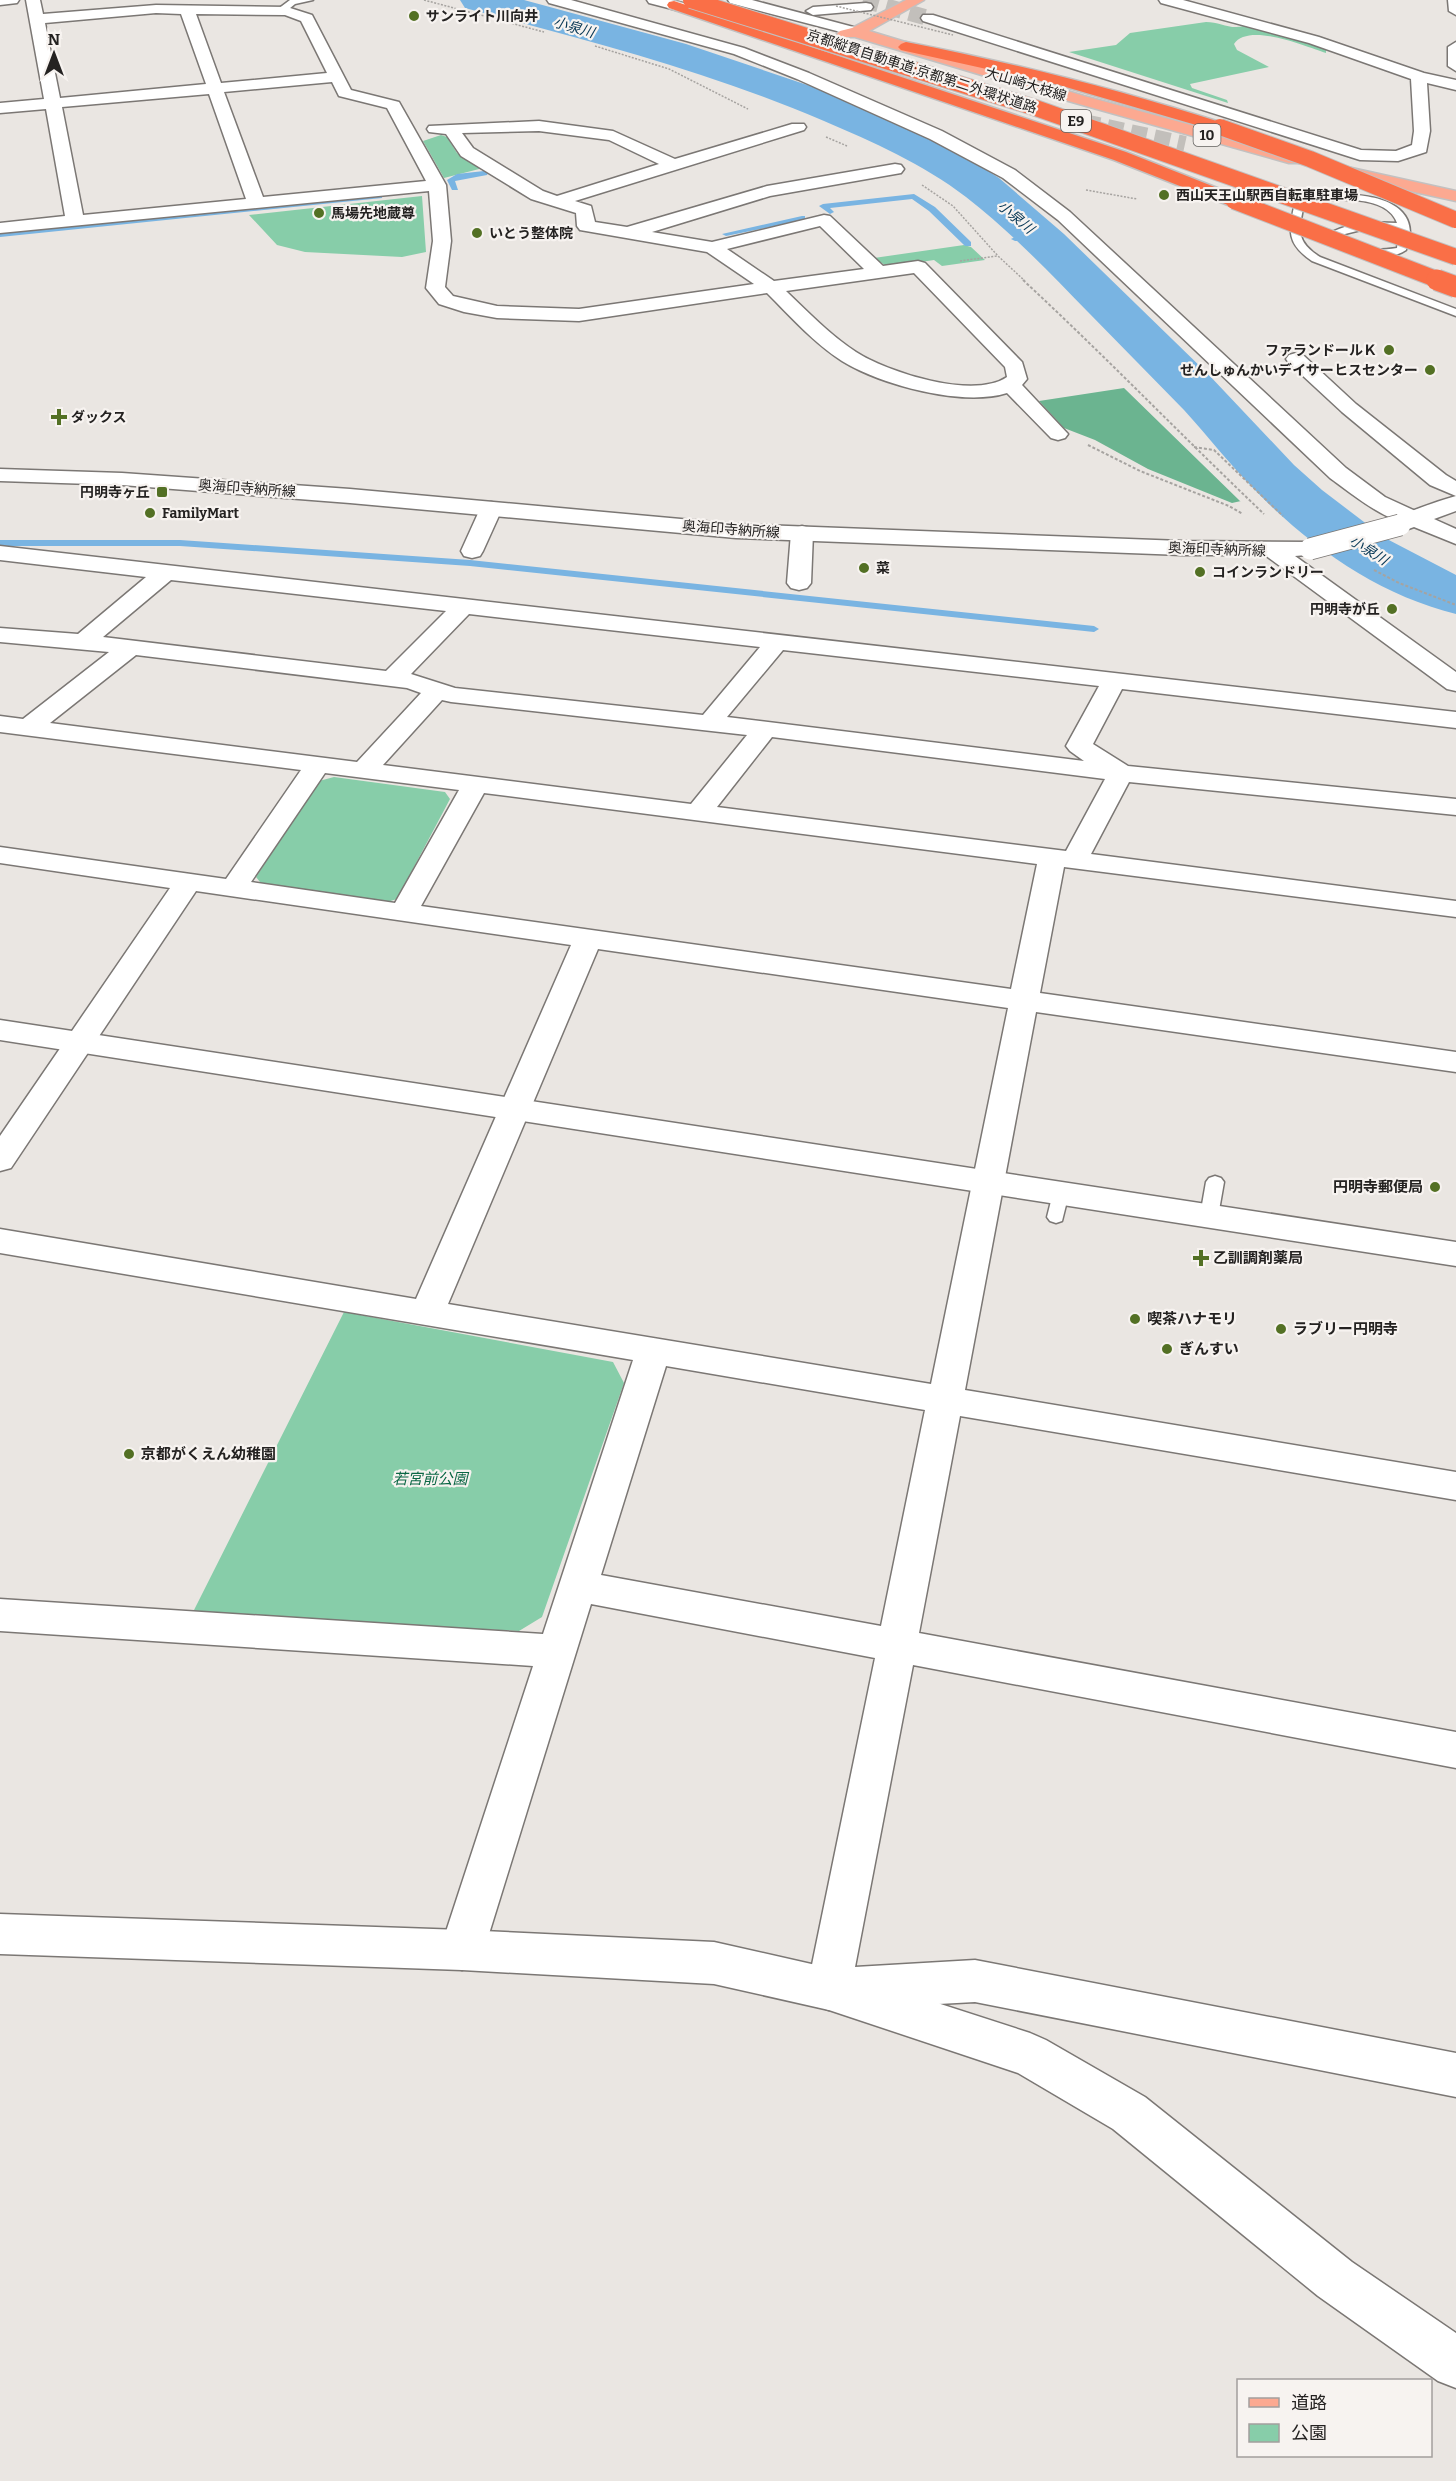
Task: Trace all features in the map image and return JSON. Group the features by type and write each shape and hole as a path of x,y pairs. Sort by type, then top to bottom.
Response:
{"highway":[{"name":"京都縦貫自動車道;京都第二外環状道路","path":"691,0 789,27 991,92 1178,156 1456,257"},
{"name":"京都縦貫自動車道;京都第二外環状道路","path":"734,0 1088,108 1220,155"},
{"path":"674,5 1120,156 1456,287"},
{"path":"826,30 1261,190 1309,216 1397,273 1456,298"},
{"path":"906,47 986,61 1123,95 1278,146 1347,172 1456,219"},
{"path":"1298,183 1456,240"}],"main road":[{"name":"大山崎大枝線","path":"799,40 826,30 882,0"},
{"name":"大山崎大枝線","path":"856,32 917,0"},
{"name":"大山崎大枝線","path":"826,30 856,32 1078,99 1337,170"},
{"name":"大山崎大枝線","path":"799,40 1024,109"},
{"name":"大山崎大枝線","path":"1185,144 1337,170 1456,196"}],"street":[{"path":"0,1 12,0"},
{"path":"33,0 75,220"},
{"path":"555,0 728,48 803,76 936,135 1009,174 1064,216 1338,473 1407,522 1456,537"},
{"path":"654,0 799,40"},
{"path":"734,0 770,9 826,30"},
{"path":"1166,0 1314,40 1419,76 1456,85"},
{"path":"1200,9 1213,0"},
{"path":"1455,0 1456,11"},
{"path":"37,19 154,5 187,10 281,11 307,18 339,77 345,93 393,105 437,185 442,241 435,288 446,300 464,306 508,312 579,315 771,287 918,267 1015,366 1017,379 1010,386 992,391 962,390 908,380 853,359 828,342 771,287 712,247"},
{"path":"770,9 832,11 866,7"},
{"path":"187,10 256,203"},
{"path":"928,18 1360,155 1398,156 1420,148 1422,131 1419,76"},
{"path":"1456,47 1456,66"},
{"path":"0,108 339,77"},
{"path":"406,128 452,130 539,126 613,136 674,165"},
{"path":"557,201 798,127"},
{"path":"452,130 467,152 537,195 585,210 586,226 712,247 824,220"},
{"path":"626,233 767,191 895,169"},
{"path":"0,228 256,203 282,206 437,185"},
{"path":"783,188 824,220 878,272"},
{"path":"1296,359 1358,415 1438,480 1456,489"},
{"path":"1010,386 1058,434"},
{"name":"奥海印寺納所線","path":"5,479 133,480 350,496 736,531 1291,550 1407,522 1456,503"},
{"path":"472,551 491,509"},
{"path":"799,583 802,533"},
{"path":"1291,550 1456,684"},
{"path":"0,553 1456,720"},
{"path":"82,642 166,572"},
{"path":"392,679 463,606"},
{"path":"0,635 82,642 411,681 450,695 765,729 1121,773 1456,807"},
{"path":"709,723 776,642"},
{"path":"29,727 130,648"},
{"path":"1114,681 1079,746 1121,773"},
{"path":"364,770 437,690"},
{"path":"0,724 1456,909"},
{"path":"698,813 765,729"},
{"path":"232,888 318,764"},
{"path":"829,1989 1024,1000 1063,859 1121,773"},
{"path":"404,912 476,784"},
{"path":"0,855 1456,1062"},
{"path":"0,1160 188,882"},
{"path":"427,1313 588,939"},
{"path":"0,1030 988,1182 1058,1205 1209,1216 1456,1254"},
{"path":"0,1241 1456,1486"},
{"path":"462,1950 653,1351"},
{"path":"578,1586 1456,1750"},
{"path":"0,1615 557,1651"},
{"path":"0,1934 462,1950 714,1963 829,1989 1030,2055 1129,2113 1335,2279 1456,2363"},
{"path":"829,1989 975,1981 1456,2075"}],"lane":[{"path":"281,11 293,2 309,0"},
{"path":"1403,226 1367,224 1350,226 1337,233 1335,240 1344,247 1362,252 1385,253 1401,250 1405,241 1403,226 1402,220 1388,205 1347,196 1315,198 1300,204 1296,228 1297,243 1300,250 1316,259 1456,313"},
{"path":"1209,1216 1215,1182"}],"path":[{"path":"424,0 551,33"},
{"path":"829,5 953,35"},
{"path":"594,46 669,69 758,113 837,141 930,189 953,206 998,255 1092,344 1248,501 1281,528 1291,550"},
{"path":"970,260 998,255"},
{"path":"1083,443 1140,471 1229,506 1252,519 1273,539 1291,550"}],"green space":[{"path":"1206,22 1234,27 1244,26 1326,47 1326,53 1264,35 1241,38 1234,44 1237,50 1269,67 1190,84 1192,88 1227,100 1228,103 1069,52 1116,45 1130,33"},
{"path":"441,135 447,137 457,153 483,168 444,178 423,141"},
{"path":"422,196 426,252 402,257 305,252 277,245 249,215"},
{"path":"964,245 971,247 985,260 942,266 934,260 888,267 874,258"},
{"path":"1124,388 1241,501 1232,503 1148,469 1095,440 1064,428 1039,401"},
{"path":"334,777 445,792 450,799 397,899 384,903 264,887 256,877 319,781"},
{"name":"若宮前公園","path":"344,1312 613,1362 624,1383 542,1617 519,1631 191,1616"}],"waterway":[{"name":"小泉川","path":"479,0 624,38 766,83 875,127 954,168 1000,201 1047,244 1189,385 1301,503 1342,535 1387,564 1433,588 1456,596"},
{"path":"455,188 451,180 460,176 484,173"},
{"path":"0,235 379,196"},
{"path":"830,212 823,206 914,196 932,209 968,244"},
{"path":"726,234 802,218"},
{"path":"1015,239 1041,238"},
{"path":"0,543 180,543 470,563 1094,629"}],"tunnel":[{"path":"863,0 928,18"},
{"path":"1084,122 1185,144"}],"place":[{"name":"サンライト川向井","path":"414,16"},
{"name":"西山天王山駅西自転車駐車場","path":"1164,195"},
{"name":"馬場先地蔵尊","path":"319,213"},
{"name":"いとう整体院","path":"477,233"},
{"name":"ファランドールＫ","path":"1389,350"},
{"name":"せんしゅんかいデイサーヒスセンター","path":"1430,370"},
{"name":"ダックス","path":"59,417"},
{"name":"円明寺ヶ丘","path":"162,492"},
{"name":"FamilyMart","path":"150,513"},
{"name":"菜","path":"864,568"},
{"name":"コインランドリー","path":"1200,572"},
{"name":"円明寺が丘","path":"1392,609"},
{"name":"円明寺郵便局","path":"1435,1187"},
{"name":"乙訓調剤薬局","path":"1201,1258"},
{"name":"喫茶ハナモリ","path":"1135,1319"},
{"name":"ラブリー円明寺","path":"1281,1329"},
{"name":"ぎんすい","path":"1167,1349"},
{"name":"京都がくえん幼稚園","path":"129,1454"}]}
